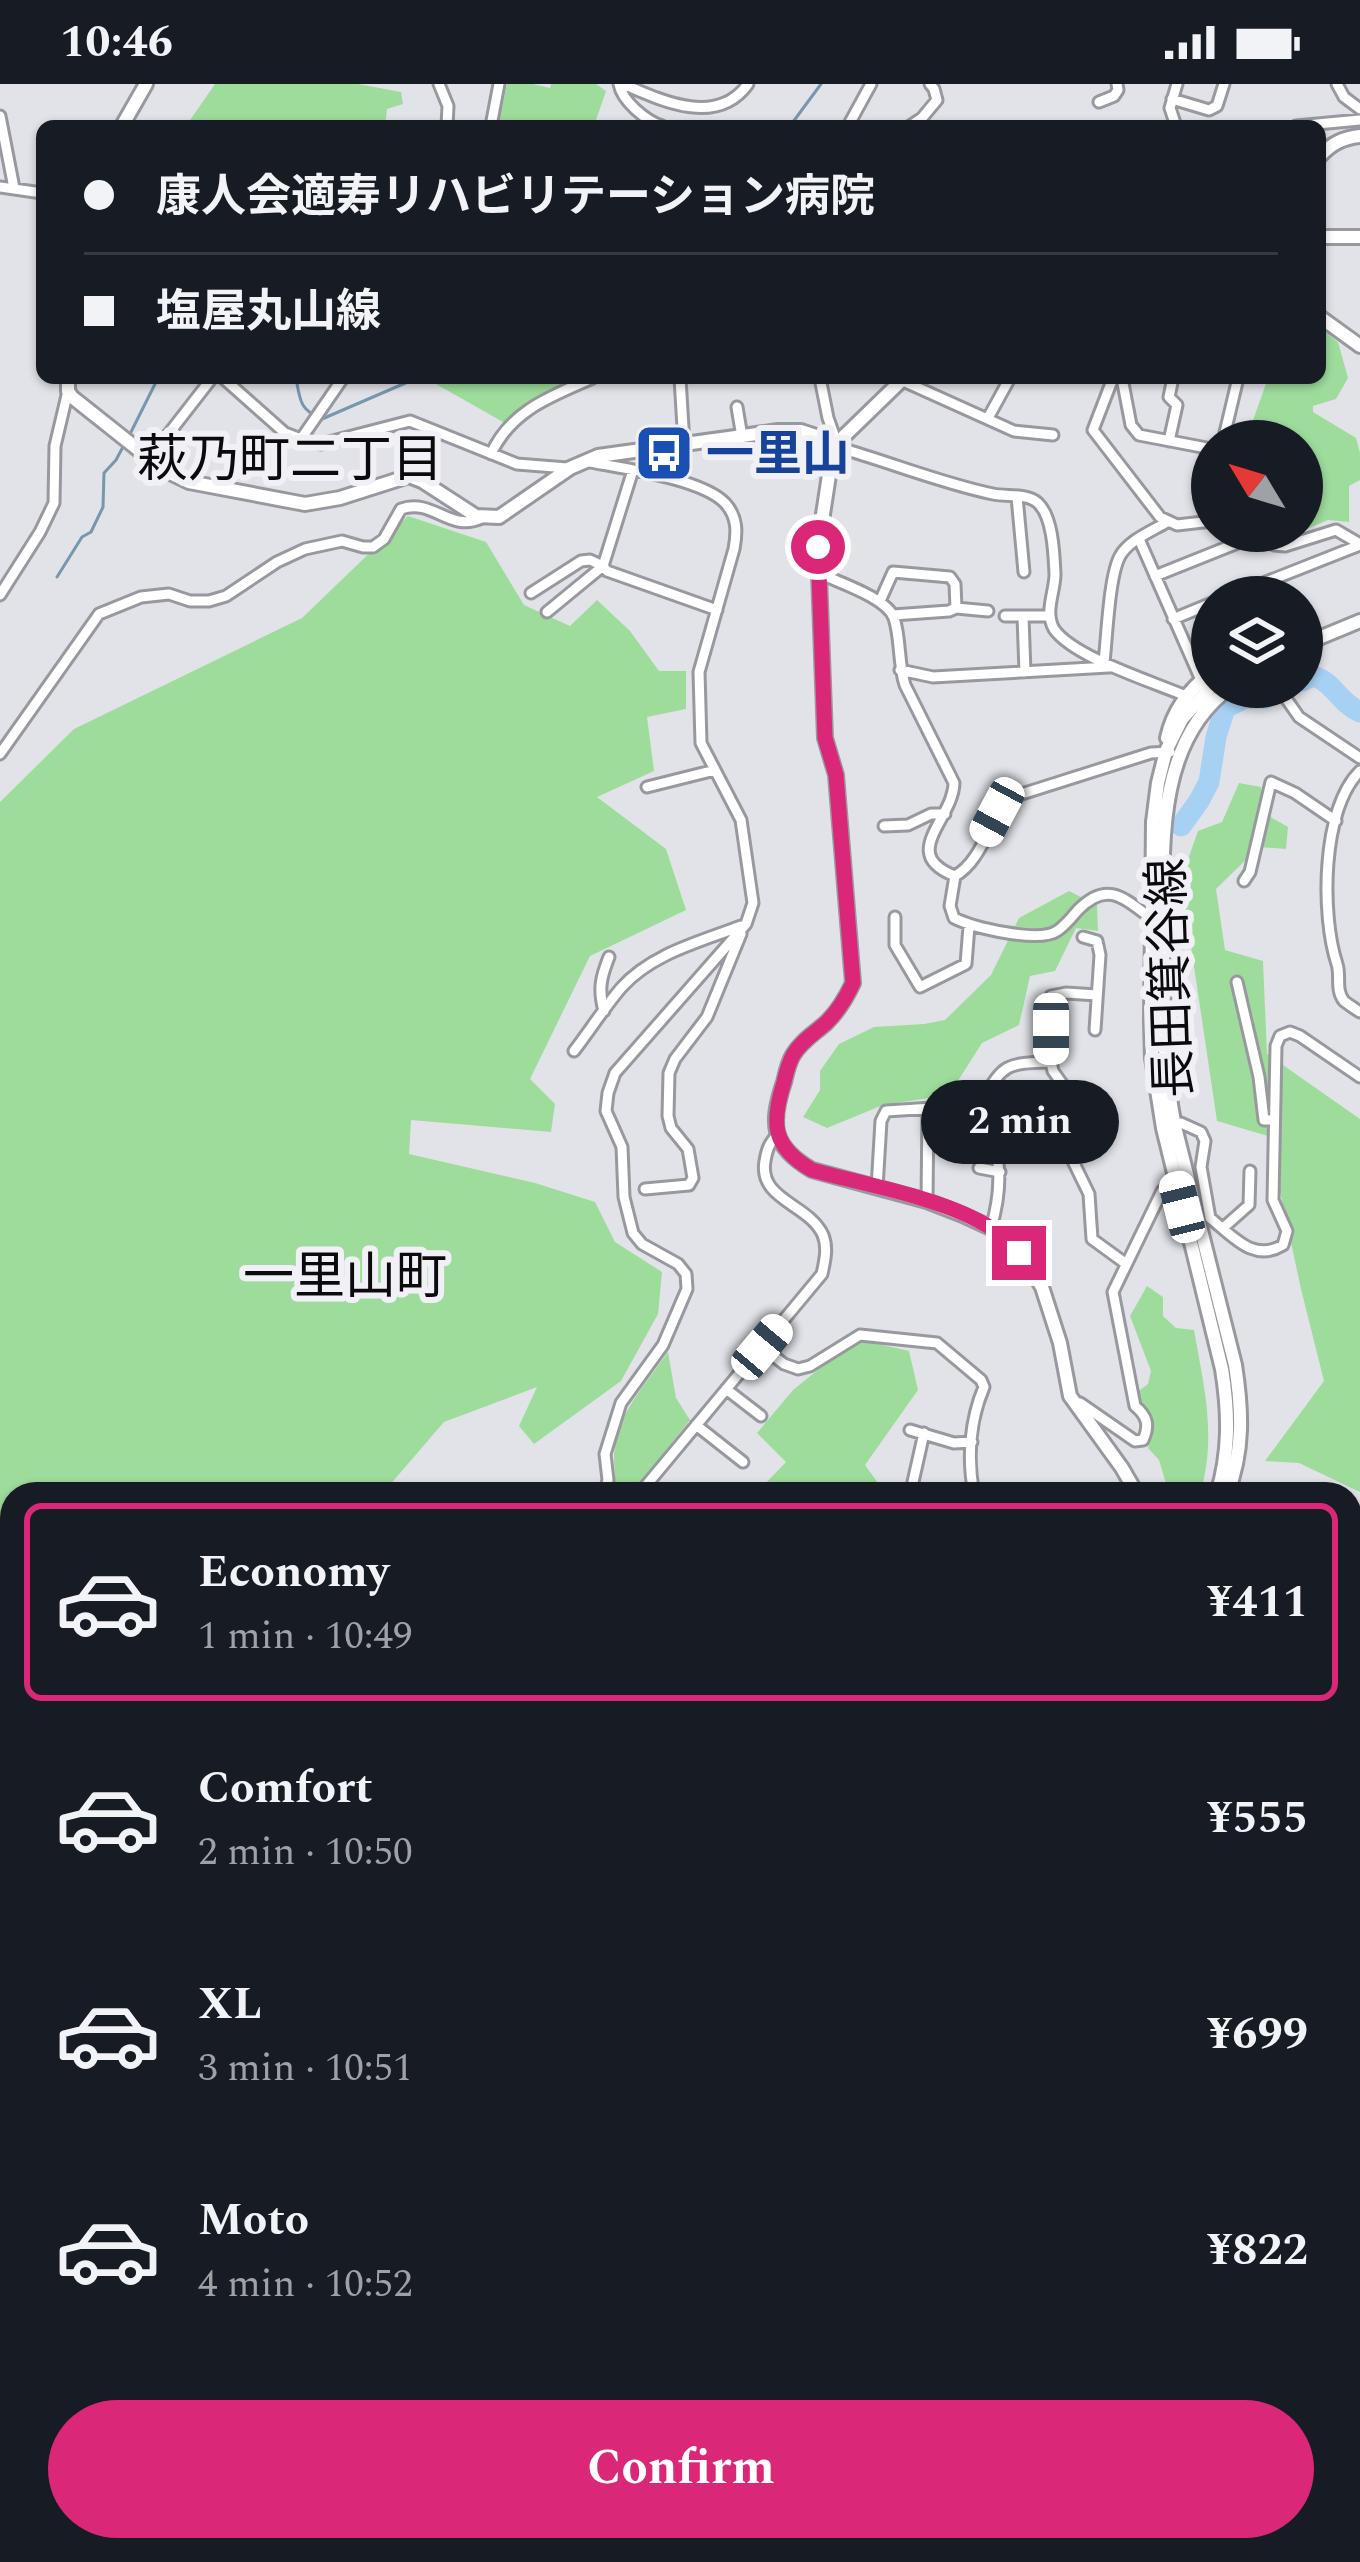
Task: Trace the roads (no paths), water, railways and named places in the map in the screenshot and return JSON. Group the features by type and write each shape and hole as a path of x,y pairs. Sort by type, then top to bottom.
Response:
{"street":[{"path":"125,120 146,84"},
{"path":"439,84 448,106 447,120"},
{"path":"492,120 499,84"},
{"path":"649,120 621,93 621,84 675,106 727,103 748,84"},
{"path":"851,120 871,84"},
{"path":"1099,102 1114,96 1117,84"},
{"path":"1174,120 1170,108 1177,84"},
{"path":"1172,99 1209,110 1217,106 1224,84"},
{"path":"1337,84 1360,110"},
{"path":"919,120 937,100 934,86"},
{"path":"0,116 14,188"},
{"path":"1326,123 1360,120"},
{"path":"1326,149 1360,136"},
{"path":"0,187 36,192"},
{"path":"1326,237 1360,237"},
{"path":"1326,321 1360,346"},
{"path":"149,458 207,384"},
{"path":"230,384 285,433 321,444 410,421 518,464 570,469"},
{"path":"301,439 339,384"},
{"path":"491,454 521,412 580,384"},
{"path":"680,384 684,444"},
{"path":"821,384 837,443"},
{"path":"899,384 837,443 831,462 818,547 825,738 836,775 853,983 844,1003 792,1056 774,1112 778,1135 796,1161 812,1170 927,1201 991,1228 1023,1256 1042,1286 1070,1396 1130,1482"},
{"path":"912,384 1014,431 1053,435"},
{"path":"988,418 1007,384"},
{"path":"1115,384 1093,430 1160,518 1177,525 1191,523"},
{"path":"1120,384 1131,425 1139,435 1191,445"},
{"path":"1169,441 1177,405 1168,397 1171,384"},
{"path":"1230,420 1237,384"},
{"path":"68,385 93,416 189,482 305,504 409,476 482,518"},
{"path":"0,596 54,503 56,446 68,385"},
{"path":"737,407 742,436"},
{"path":"0,754 99,614 141,597 169,594 209,601 226,596 305,549 342,541 374,547 401,509 411,506 422,506 460,523 499,517 570,469 612,453 801,431 994,495 1040,504 1048,521 1055,577 1050,616 1058,634 1083,652 1186,696"},
{"path":"585,461 672,477 722,500 737,529 699,672 701,743 741,820 753,903 706,1017 669,1073 668,1116 671,1128 688,1149 693,1178 689,1185 645,1189"},
{"path":"547,612 603,566 633,470"},
{"path":"1017,497 1024,572"},
{"path":"1109,664 1120,556 1167,522"},
{"path":"1323,534 1336,530 1360,544"},
{"path":"1139,539 1191,650"},
{"path":"1280,576 1360,544"},
{"path":"1155,576 1212,552"},
{"path":"531,592 590,560 607,571 717,610"},
{"path":"880,602 893,572 942,574 955,584 956,608"},
{"path":"820,574 880,602 893,615 900,670 954,783 954,798 931,835 929,847 931,860 940,870 956,875 968,869 1009,798 1151,753 1174,754 1167,734 1176,710 1191,692"},
{"path":"893,615 956,608 988,611"},
{"path":"1173,619 1191,612"},
{"path":"1005,616 1050,616"},
{"path":"1023,616 1025,672"},
{"path":"1323,636 1360,620"},
{"path":"900,670 933,676 1109,664"},
{"name":"長田箕谷線","path":"1191,706 1174,754 1164,837 1162,1030 1175,1126 1241,1402 1238,1458 1231,1482"},
{"name":"長田箕谷線","path":"1207,708 1159,776 1153,822 1152,1058 1227,1400 1219,1482"},
{"path":"1293,708 1360,758"},
{"path":"647,787 715,770"},
{"path":"1360,771 1341,801 1326,868 1338,987 1345,1001 1360,1012"},
{"path":"1244,880 1250,872 1271,782 1336,820"},
{"path":"884,826 908,825 931,814 945,814"},
{"path":"956,875 950,906 954,918 969,926 1053,934 1090,898 1103,892 1119,896 1152,919"},
{"path":"895,917 895,945 920,987 966,964 969,926"},
{"path":"574,1051 622,986 662,956 746,924"},
{"path":"607,1482 605,1454 621,1403 663,1345 687,1289 686,1274 678,1264 642,1244 633,1233 624,1197 622,1147 606,1111 608,1094 615,1073 746,924"},
{"path":"1083,937 1097,941 1100,955 1095,1030"},
{"path":"604,1011 599,992 609,957"},
{"path":"1238,982 1264,1120 1274,1120"},
{"path":"1097,995 1051,996 1051,1062 1073,1099 1071,1157 1089,1194 1092,1239 1125,1263"},
{"path":"1175,1126 1181,1123 1202,1132 1201,1168 1210,1218 1250,1249 1274,1251 1283,1245 1286,1232 1273,1200 1280,1036 1291,1032 1300,1036 1360,1076"},
{"path":"979,1105 998,1073 1015,1063 1051,1062"},
{"path":"877,1188 881,1121 886,1111 979,1105"},
{"path":"979,1105 999,1155 991,1228"},
{"path":"927,1201 928,1108"},
{"path":"649,1482 822,1274 825,1238 816,1224 766,1185 767,1147 778,1135"},
{"path":"979,1168 1000,1172"},
{"path":"1223,1228 1249,1205 1250,1171"},
{"path":"1070,1396 1135,1441 1143,1440 1148,1430 1144,1414 1135,1406 1113,1292 1162,1191 1175,1179"},
{"path":"762,1347 798,1369 811,1366 860,1335 938,1343 984,1387 972,1418 974,1482"},
{"path":"726,1389 761,1416"},
{"path":"696,1425 743,1462"},
{"path":"910,1430 954,1443 972,1442"},
{"path":"913,1482 924,1433"}],"waterway":[{"path":"794,120 821,84"},
{"path":"129,436 155,384"},
{"path":"297,384 302,404 322,419 403,384"},
{"path":"57,577 82,537 91,532 103,507 104,473 124,445"},
{"path":"1323,681 1360,712"},
{"path":"1181,826 1209,782 1225,708"}],"place":[{"name":"一里山","path":"664,453"}],"district":[{"name":"萩乃町二丁目","path":"290,458"},
{"name":"一里山町","path":"345,1275"}]}
